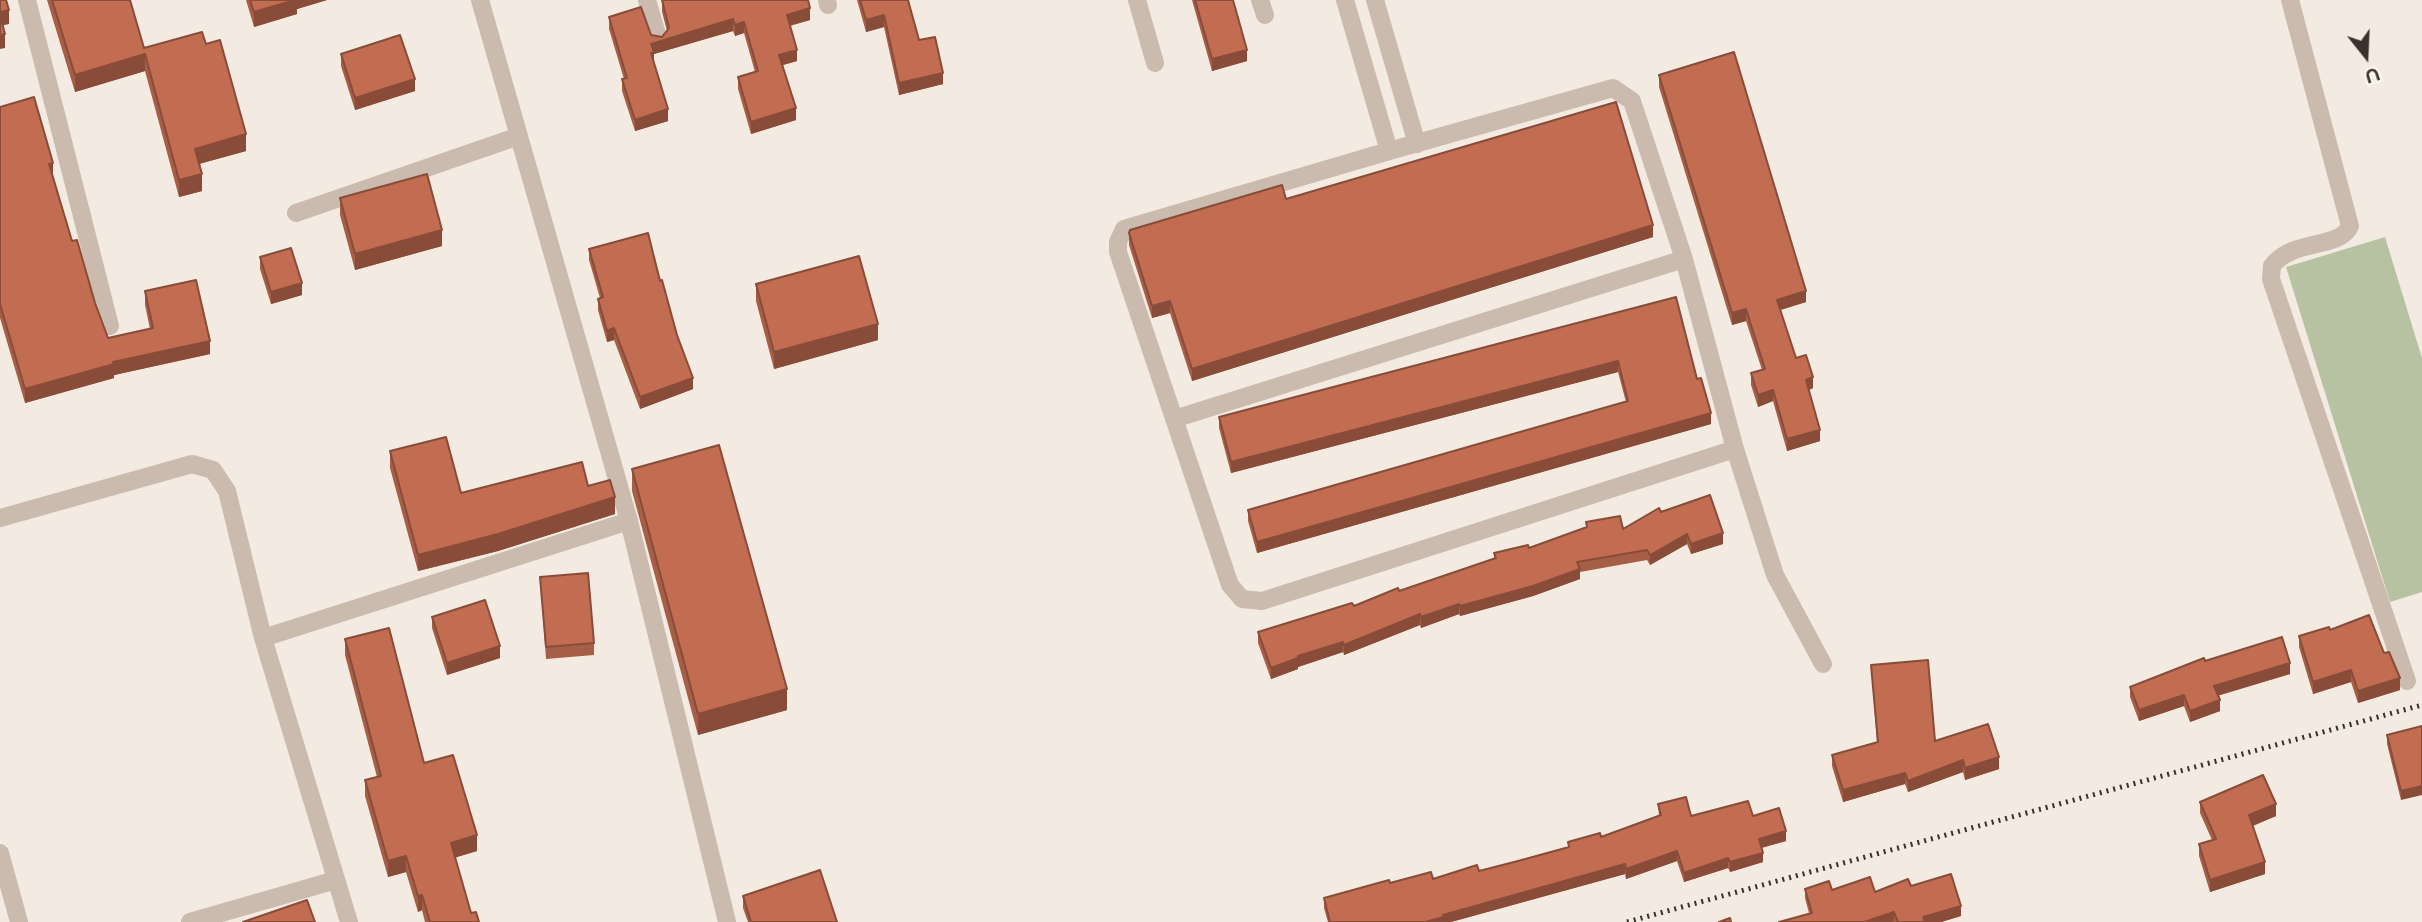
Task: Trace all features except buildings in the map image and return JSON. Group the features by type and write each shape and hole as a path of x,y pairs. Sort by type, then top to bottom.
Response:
{"street":[{"path":"27,0 110,326"},
{"path":"480,0 629,521 727,922"},
{"path":"647,0 658,38"},
{"path":"1137,0 1155,63"},
{"path":"1345,0 1389,151"},
{"path":"1375,0 1417,144"},
{"path":"2290,0 2350,226 2340,238 2298,247 2287,253 2272,266 2271,279 2406,681"},
{"path":"1735,449 1262,601 1242,599 1230,585 1118,252 1118,242 1124,229 1613,89 1632,101 1684,259 1735,449 1775,575 1823,664"},
{"path":"296,213 519,136"},
{"path":"1174,419 1684,259"},
{"path":"0,518 192,464 213,470 226,491 263,638 349,922"},
{"path":"263,638 629,521"},
{"path":"0,853 19,922"},
{"path":"190,922 335,880"}],"green space":[{"path":"2385,237 2422,358 2422,592 2390,602 2286,267"}],"railway":[{"path":"1627,922 2422,705"}]}
